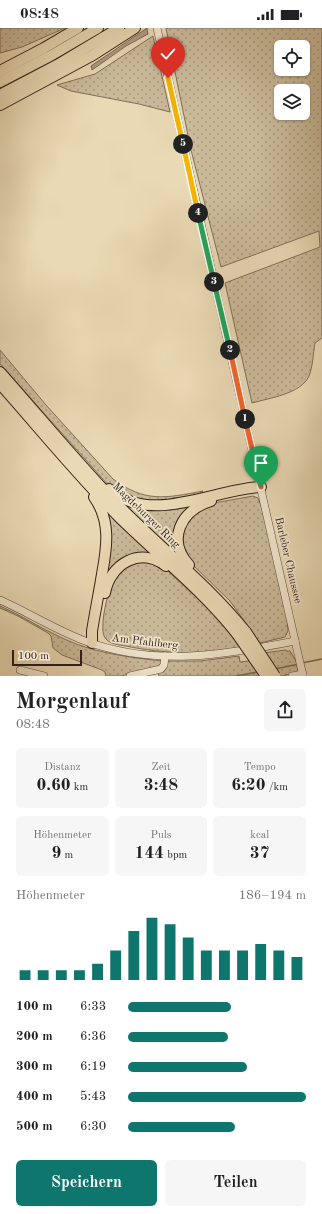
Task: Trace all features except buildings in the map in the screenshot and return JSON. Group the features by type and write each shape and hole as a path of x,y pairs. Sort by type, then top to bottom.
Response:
{"highway":[{"path":"0,71 78,28"},
{"path":"0,82 98,28"},
{"path":"0,95 57,65 119,28"},
{"path":"0,105 93,55 135,28"},
{"path":"0,62 14,60 44,48"},
{"path":"0,113 29,90"},
{"name":"Magdeburger Ring","path":"0,372 122,520 242,633 266,676"},
{"name":"Magdeburger Ring","path":"0,384 78,467 207,588 275,676"},
{"path":"92,643 92,631 106,551 107,532 101,508 92,494 74,474 78,467 90,468 105,485 120,497 148,506 169,505 248,488 261,487"},
{"path":"207,588 207,582 187,563 181,552 178,542 178,535 184,520 191,511 200,505 219,499 249,494 261,487"},
{"path":"92,643 98,633 107,585 113,573 122,564 136,558 152,559 164,564 183,580 190,583"}],"street":[{"name":"Barleber Chaussee","path":"157,29 302,672"},
{"name":"Am Pfahlberg","path":"0,600 68,634 106,648 128,652 190,657 213,655 295,641"},
{"path":"130,676 160,669 164,665 165,656"},
{"path":"20,670 44,676"},
{"path":"292,676 302,672"}],"shaded area":[{"path":"0,28 65,28 22,47 0,53"},
{"path":"147,28 148,34 126,46 92,70 91,66"},
{"path":"166,28 322,28 322,338 315,343 309,376 299,387 284,394 252,403 225,283 320,247 319,231 221,267 191,150"},
{"path":"153,36 170,112 139,104 71,91 57,85 95,74"},
{"path":"0,350 46,405 113,479 135,492 156,497 167,497 203,491 193,498 139,502 110,487 0,364"},
{"path":"253,496 258,498 262,508 287,618 288,631 285,637 260,643 230,601 192,564 184,550 182,533 191,515 214,503"},
{"path":"218,497 186,513 179,556 122,503"},
{"path":"104,509 152,555 142,555 105,582"},
{"path":"145,561 168,571 225,626 240,647 212,651 169,652 140,649 108,641 104,635 103,618 107,597 113,580 119,572 126,567"},
{"path":"0,606 53,633 85,647 110,654 162,661 161,666 121,676 106,676 105,672 102,670 62,655 53,648 51,636 48,633 18,616 0,608"},
{"path":"286,650 290,651 296,661 298,672 283,676 159,676 158,672 168,661 200,661 239,656 240,662 249,661 248,655"}],"waterway":[{"path":"302,663 322,659"},
{"path":"275,669 299,664"},
{"path":"236,676 258,672"}],"route":[{"path":"168,78 261,487"}]}
